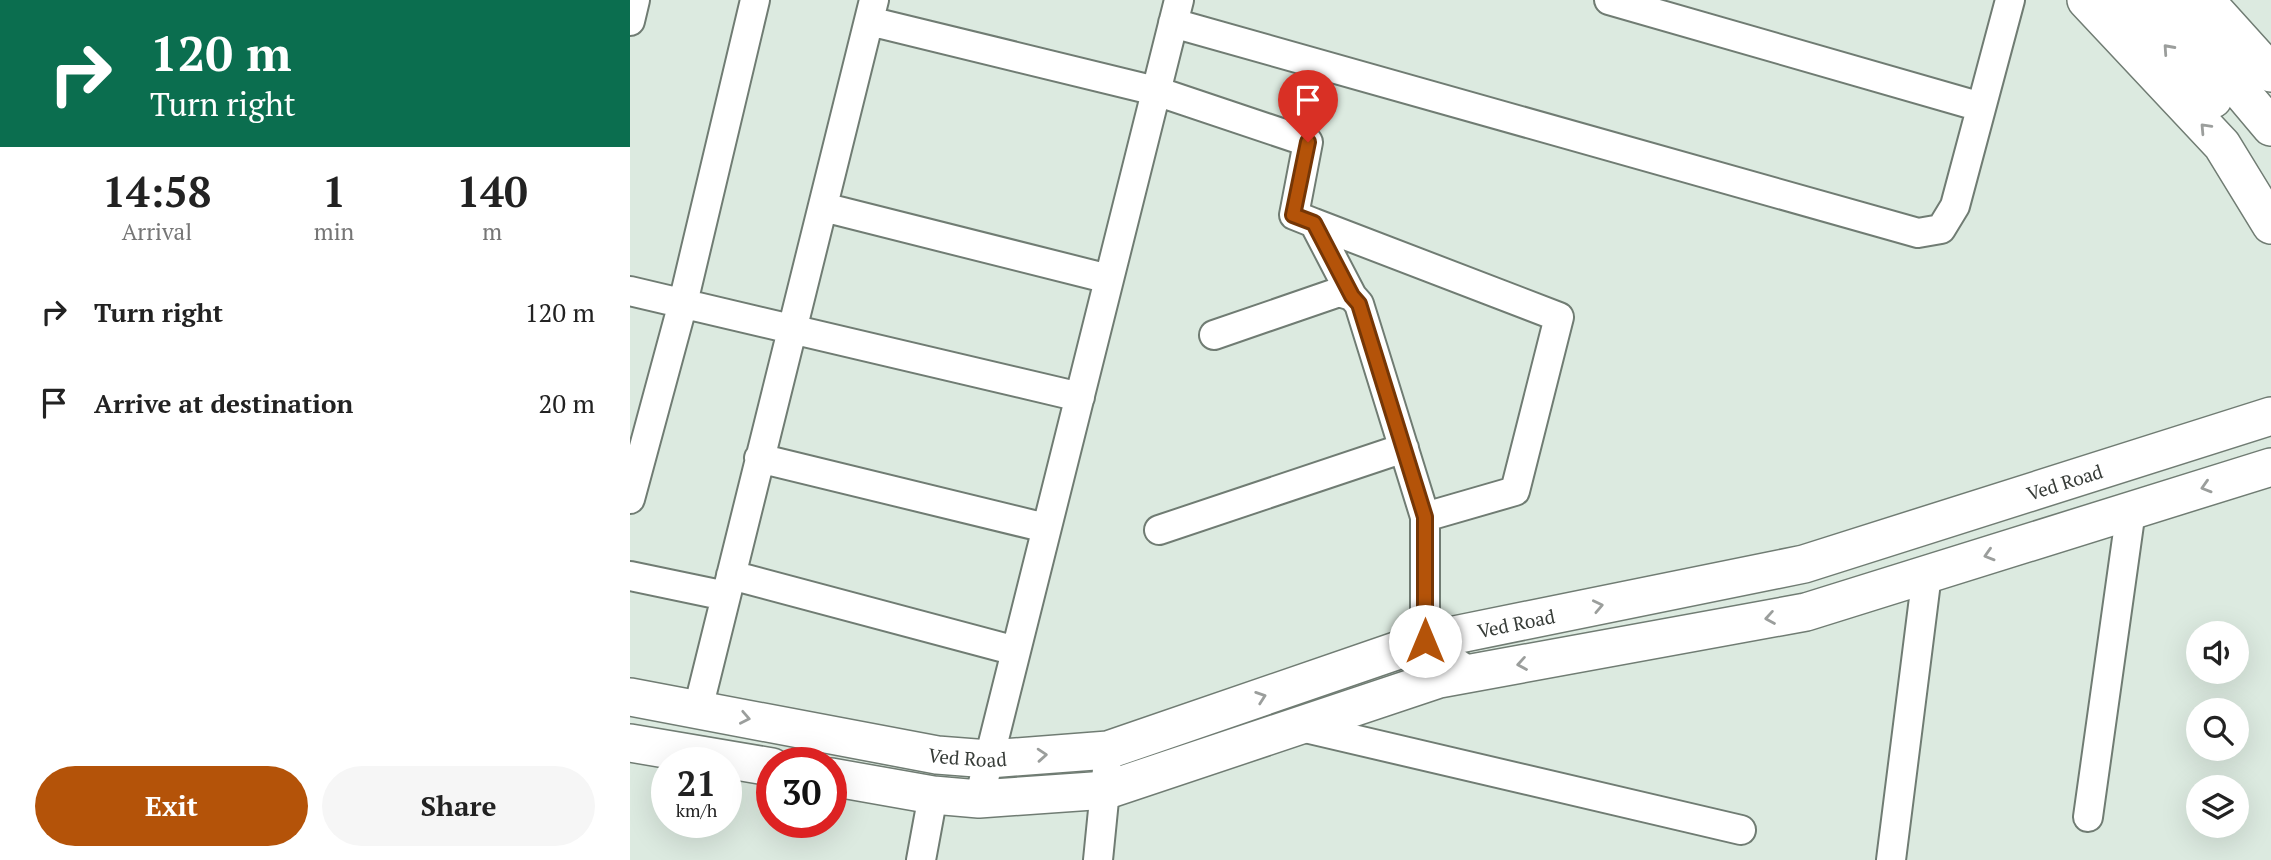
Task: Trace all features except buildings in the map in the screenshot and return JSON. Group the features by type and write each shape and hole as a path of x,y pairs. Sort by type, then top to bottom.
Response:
{"main road":[{"path":"2086,0 2221,145 2271,225"},
{"path":"2123,0 2230,119 2271,179"},
{"path":"2164,0 2271,127"},
{"path":"2205,0 2271,73"},
{"name":"Ved Road","path":"630,697 937,755 989,759 1108,750 1425,641 1804,564 2271,416"},
{"name":"Ved Road","path":"847,780 933,795 979,799 1107,790 1439,679 1807,612 2271,467"},
{"path":"630,743 756,764"}],"street":[{"path":"630,21 635,0"},
{"path":"630,499 683,303 755,0"},
{"path":"1609,0 1981,107"},
{"path":"979,799 1176,11 1918,233 1941,229 1955,206 2010,0"},
{"path":"698,709 872,10 1156,91 1308,142 1293,215 1559,317 1515,491 1425,517"},
{"path":"823,206 1109,279"},
{"path":"1314,223 1352,296 1359,304 1425,517 1425,641 1471,673"},
{"path":"630,291 1080,397"},
{"path":"1214,335 1339,292 1352,296"},
{"path":"1159,530 1404,448"},
{"path":"759,458 1046,528"},
{"path":"2088,817 2131,510"},
{"path":"1891,860 1927,574"},
{"path":"630,576 728,586 1016,651"},
{"path":"1297,726 1741,830"},
{"path":"1098,860 1107,790 1108,750"},
{"path":"921,860 933,795"}],"route":[{"path":"1308,142 1293,215 1314,223 1352,296 1359,304 1425,517 1425,641"}]}
